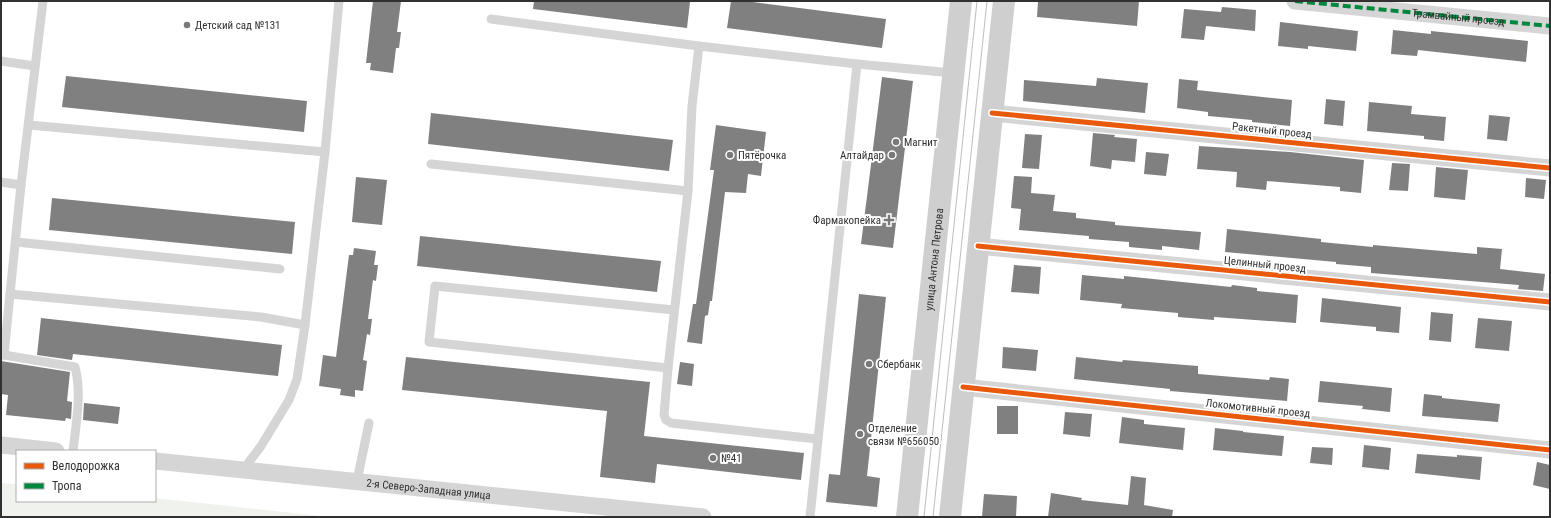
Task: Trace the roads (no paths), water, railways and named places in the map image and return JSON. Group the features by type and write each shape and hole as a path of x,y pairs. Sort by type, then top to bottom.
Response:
{"main road":[{"name":"улица Антона Петрова","path":"907,517 961,1"},
{"path":"950,517 1004,1"}],"street":[{"name":"Трамвайный проезд","path":"1295,1 1550,26"},
{"name":"Ракетный проезд","path":"992,113 1550,168"},
{"name":"Целинный проезд","path":"978,246 1550,302"},
{"name":"Локомотивный проезд","path":"963,387 1550,450"},
{"path":"1,446 45,450"},
{"name":"2-я Северо-Западная улица","path":"156,461 697,517"}],"lane":[{"path":"43,1 21,184 3,355 75,367 78,379 76,427 73,450"},
{"path":"243,470 261,446 289,400 297,379 305,325 325,152 339,1"},
{"path":"491,19 699,46 953,73"},
{"path":"699,46 692,106 688,191 674,310 664,415 666,420 671,423 817,439"},
{"path":"1,61 36,66"},
{"path":"810,517 857,64"},
{"path":"29,125 325,152"},
{"path":"431,164 688,191"},
{"path":"1,182 21,184"},
{"path":"16,242 280,269"},
{"path":"668,368 429,342 435,286 674,310"},
{"path":"10,294 261,317 305,325"},
{"path":"357,481 368,423"}],"tram line":[{"path":"924,517 977,1"},
{"path":"933,517 987,1"}],"place":[{"name":"Детский сад №131","path":"187,25"},
{"name":"Магнит","path":"896,142"},
{"name":"Пятёрочка","path":"730,155"},
{"name":"Алтайдар","path":"892,155"},
{"name":"Фармакопейка","path":"889,220"},
{"name":"Сбербанк","path":"869,364"},
{"name":"Отделение связи №656050","path":"860,434"},
{"name":"№41","path":"713,458"}]}
